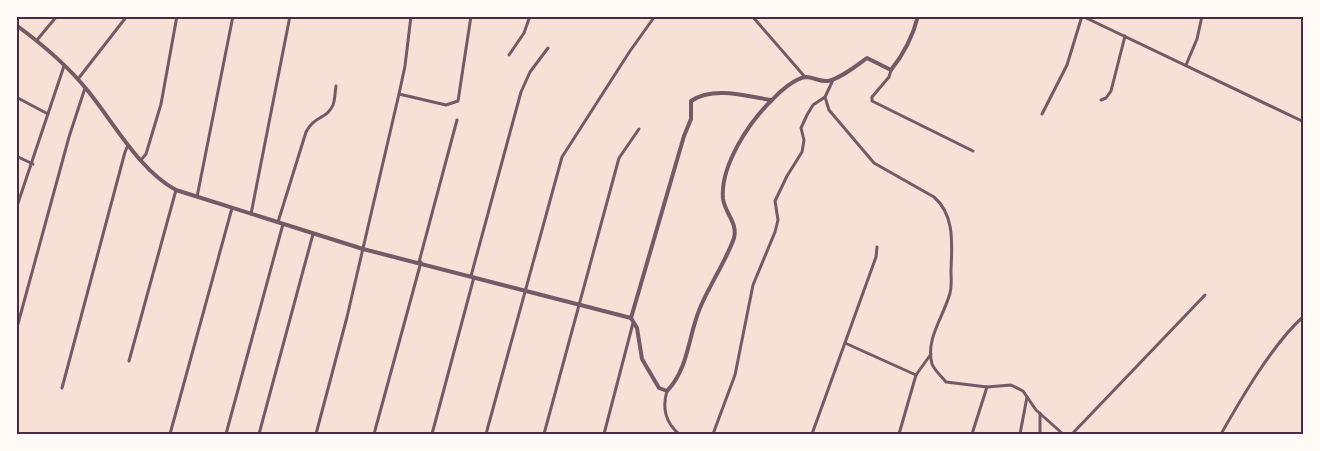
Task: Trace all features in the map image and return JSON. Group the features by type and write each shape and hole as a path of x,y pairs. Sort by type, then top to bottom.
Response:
{"street":[{"path":"37,41 57,16"},
{"path":"78,79 127,16"},
{"path":"141,160 146,154 161,104 177,16"},
{"path":"197,196 233,16"},
{"path":"250,214 290,16"},
{"path":"316,435 344,328 399,94 411,16"},
{"path":"399,94 446,105 458,101 471,16"},
{"path":"509,55 524,33 530,16"},
{"path":"486,435 562,157 655,16"},
{"path":"752,16 805,77 824,82 833,80 867,58 891,70"},
{"path":"918,16 915,30 891,70 890,77 872,97 872,101 973,151"},
{"path":"1042,114 1067,65 1083,16 1304,122"},
{"path":"1186,65 1197,39 1202,16"},
{"path":"16,26 37,41 78,79 141,160 165,184 176,190 363,249 420,262 632,320 637,328 642,359 659,388 668,392"},
{"path":"1101,100 1111,92 1125,36"},
{"path":"432,435 521,92 530,72 548,48"},
{"path":"16,209 64,66"},
{"path":"679,435 670,426 666,415 665,400 675,383 688,351 699,310 734,237 730,214 723,202 724,185 731,161 742,137 772,100 792,83 805,77"},
{"path":"713,435 735,375 753,285 775,232 778,220 775,201 802,153 804,140 801,128 807,115 813,105 825,97 833,80"},
{"path":"226,435 306,132 311,123 326,115 333,104 336,86"},
{"path":"16,331 85,87"},
{"path":"604,435 632,320 684,136 691,119 691,101 700,95 712,93 772,100"},
{"path":"16,97 48,114"},
{"path":"825,97 829,110 873,163 934,197 942,204 949,220 952,241 951,292 938,321 931,345 932,364 946,382 987,387 1011,385 1023,391 1040,413 1063,435"},
{"path":"374,435 456,120"},
{"path":"544,435 618,158 639,129"},
{"path":"62,388 122,162 129,145"},
{"path":"16,156 33,164"},
{"path":"129,361 176,190"},
{"path":"171,435 231,208"},
{"path":"259,435 314,233"},
{"path":"812,435 876,257 877,247"},
{"path":"1072,435 1205,295"},
{"path":"1221,435 1258,374 1287,333 1304,316"},
{"path":"845,343 916,375"},
{"path":"898,435 916,375 932,352"},
{"path":"972,435 987,387"},
{"path":"1020,435 1027,397"},
{"path":"1040,413 1040,435"}]}
